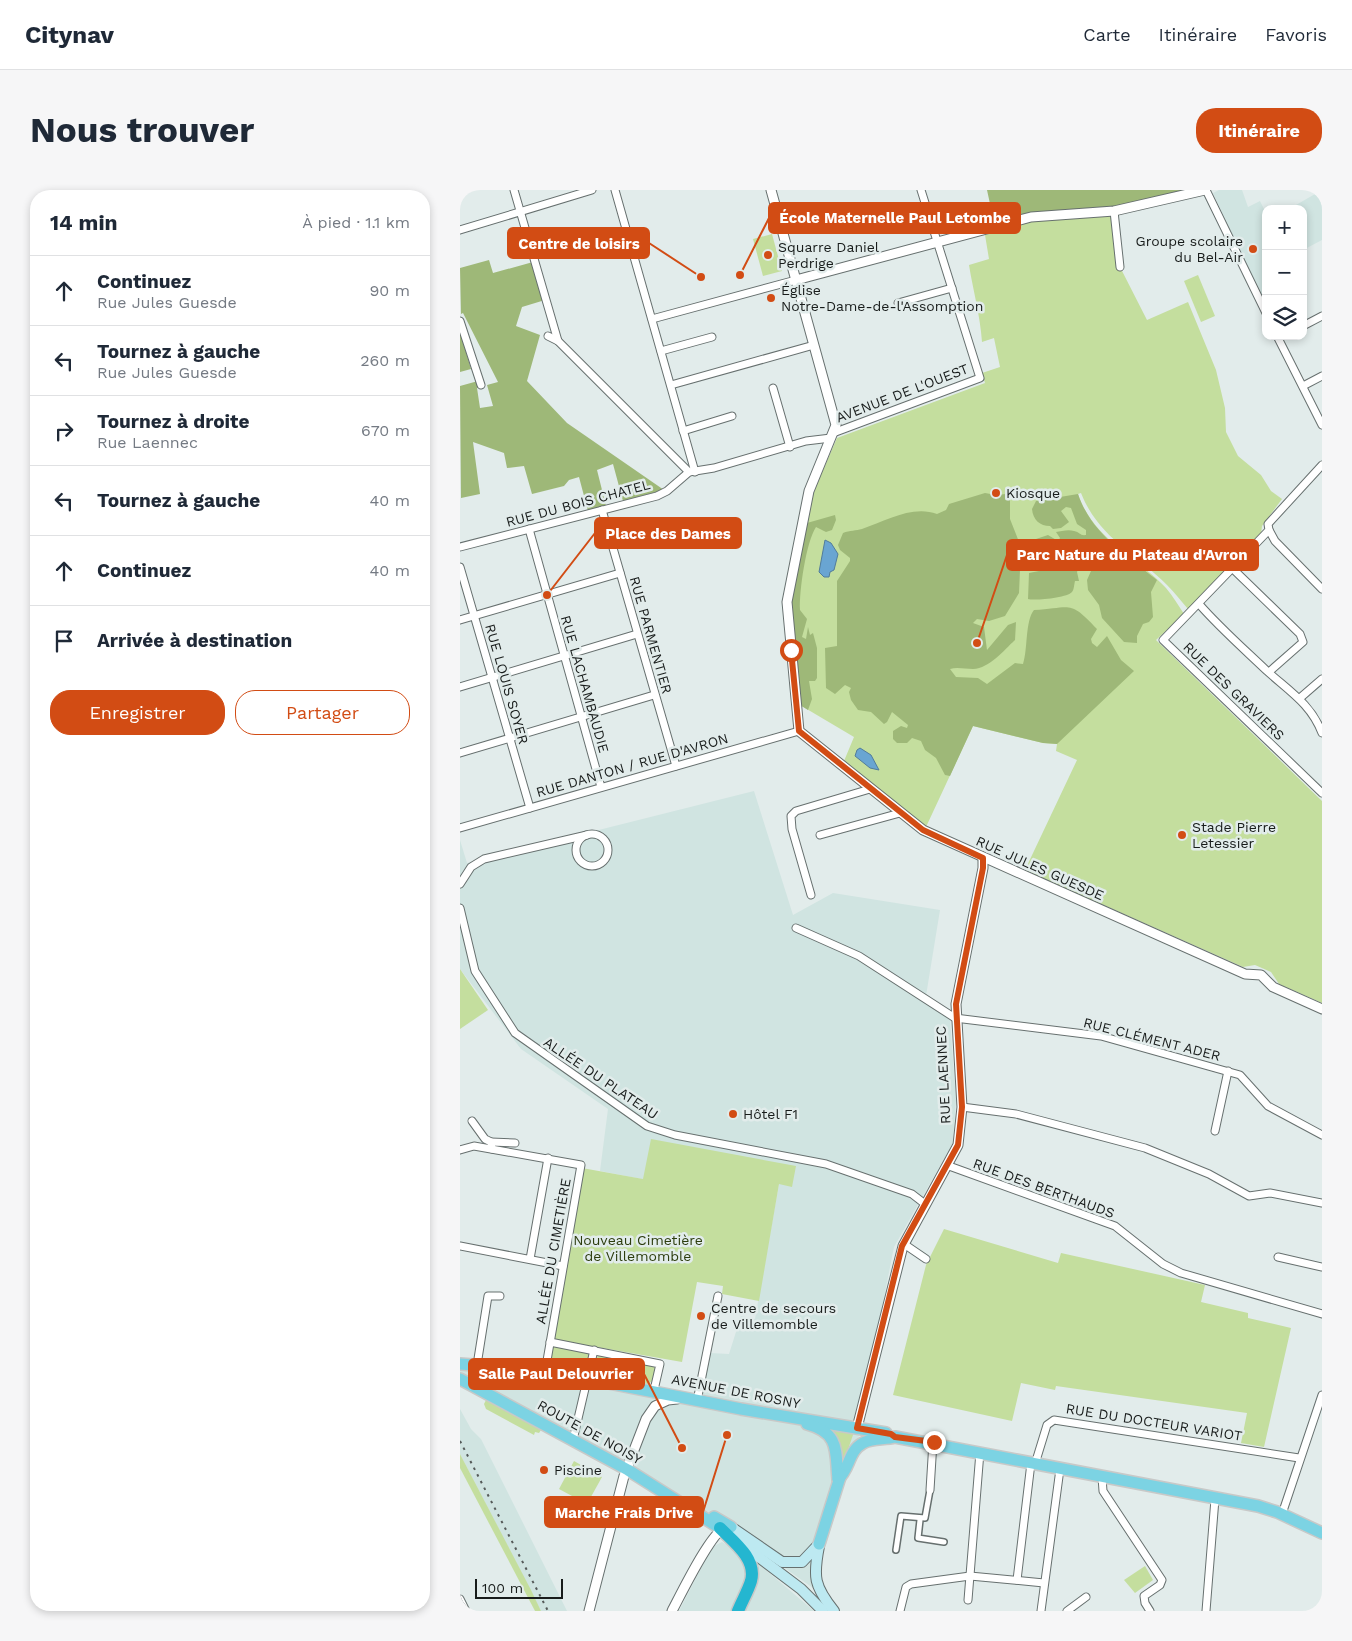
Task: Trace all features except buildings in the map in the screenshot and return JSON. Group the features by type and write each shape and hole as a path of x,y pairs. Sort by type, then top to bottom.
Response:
{"highway":[{"path":"726,1528 746,1556 751,1570 751,1581 738,1611"}],"main road":[{"name":"AVENUE DE ROSNY","path":"467,1364 545,1372 654,1390 697,1401 891,1434 895,1437"},
{"path":"460,1379 465,1380 471,1376 467,1364"},
{"path":"484,1392 477,1381 483,1370 513,1368"},
{"name":"ROUTE DE NOISY","path":"460,1379 628,1470 782,1562 802,1562 819,1544"},
{"name":"RUE LAENNEC","path":"776,1415 810,1425 824,1432 836,1449 839,1462 838,1479"},
{"path":"857,1428 871,1440 895,1437 934,1442 1102,1478 1258,1506 1282,1514 1322,1533"},
{"name":"RUE LAENNEC","path":"819,1544 838,1479 857,1428"},
{"name":"RUE LAENNEC","path":"838,1479 844,1474 852,1454 862,1443 871,1440"},
{"path":"726,1528 801,1589 823,1611"},
{"path":"819,1544 815,1570 816,1584 834,1611"}],"street":[{"path":"514,190 558,341"},
{"path":"460,230 592,190"},
{"path":"615,190 683,431 692,472"},
{"path":"771,190 836,425 809,491 787,602 799,731"},
{"path":"898,304 952,288 921,190"},
{"path":"652,319 1031,217 1114,211 1205,190 1262,305"},
{"path":"1114,211 1120,267"},
{"name":"AVENUE DE L'OUEST","path":"692,472 790,447 806,441 832,436 980,378 952,288"},
{"path":"1307,324 1322,316"},
{"path":"460,321 481,385"},
{"path":"548,336 558,341 692,472"},
{"path":"661,351 712,337"},
{"path":"1281,340 1322,425"},
{"path":"670,385 814,345"},
{"path":"1303,386 1322,376"},
{"path":"773,388 790,447"},
{"path":"683,431 732,416"},
{"path":"1322,465 1268,524 1275,541 1322,589"},
{"name":"RUE DU BOIS CHATEL","path":"460,547 657,496 667,491 692,472"},
{"name":"RUE PARMENTIER","path":"602,510 676,766"},
{"name":"RUE LACHAMBAUDIE","path":"528,529 548,594 601,787"},
{"path":"1269,530 1198,605 1269,672 1300,698 1317,720 1322,733"},
{"name":"RUE LOUIS SOYER","path":"460,567 530,808"},
{"path":"1232,568 1300,634 1303,642 1269,672"},
{"path":"460,620 620,573"},
{"name":"RUE DES GRAVIERS","path":"1198,605 1163,640 1322,793"},
{"path":"460,687 637,634"},
{"path":"1300,698 1322,679"},
{"path":"461,750 510,739 654,695"},
{"name":"RUE DANTON / RUE D'AVRON","path":"460,828 799,731"},
{"name":"RUE JULES GUESDE","path":"799,731 923,830 1245,974 1261,975 1274,987 1322,1009"},
{"path":"811,895 792,829 791,816 796,810 870,789"},
{"path":"820,835 900,812"},
{"path":"576,851 579,841 588,835"},
{"path":"460,884 471,867 484,859 588,835 598,835 607,842 608,854 599,866 591,867 579,860 576,851 569,843 563,841"},
{"name":"RUE LAENNEC","path":"857,1428 904,1244 925,1204 949,1166 958,1145 962,1107 955,1018 983,868 983,858"},
{"name":"ALLÉE DU PLATEAU","path":"460,908 475,971 514,1032 647,1126 675,1135 826,1164 912,1194 925,1204"},
{"path":"796,928 859,956 955,1018"},
{"name":"RUE CLÉMENT ADER","path":"955,1018 1101,1036 1228,1071 1240,1075 1268,1106 1322,1135"},
{"path":"1215,1131 1228,1071"},
{"path":"962,1107 1016,1114 1145,1148 1208,1174 1250,1196 1270,1193 1322,1203"},
{"path":"472,1121 491,1145 548,1158 530,1259"},
{"path":"460,1150 474,1146 515,1143"},
{"name":"ALLÉE DU CIMETIÈRE","path":"545,1372 581,1165 548,1158"},
{"name":"RUE DES BERTHAUDS","path":"949,1166 1115,1226 1163,1264 1181,1273 1322,1314"},
{"path":"904,1244 926,1259"},
{"path":"460,1246 563,1266"},
{"path":"1278,1256 1322,1267"},
{"path":"467,1364 488,1296 500,1296"},
{"path":"589,1611 624,1476 628,1470 646,1418 655,1406 673,1399 697,1401 718,1296"},
{"path":"550,1342 660,1364 654,1390"},
{"path":"573,1440 594,1350"},
{"path":"1282,1514 1322,1394"},
{"name":"RUE DU DOCTEUR VARIOT","path":"1017,1580 1033,1463 1046,1426 1054,1420 1300,1458"},
{"path":"896,1550 901,1516 920,1520 925,1518 930,1490 934,1442"},
{"path":"635,1450 635,1461 640,1477"},
{"path":"968,1600 980,1452"},
{"path":"1041,1611 1060,1469"},
{"path":"1102,1478 1103,1491 1162,1580 1160,1585 1144,1596 1145,1603 1150,1611"},
{"path":"1206,1611 1215,1499"},
{"path":"920,1520 918,1538 944,1542"},
{"path":"672,1611 711,1541 726,1528"},
{"path":"900,1611 908,1585 970,1576 1044,1583"},
{"path":"1066,1611 1086,1597"},
{"path":"460,1600 466,1611"}],"shaded area":[{"name":"Groupe scolaire du Bel-Air","path":"1219,190 1242,190 1248,207 1260,201 1262,205 1262,298 1213,193"},
{"path":"1322,190 1322,240 1307,248 1307,205 1296,205"},
{"path":"754,791 793,915 833,893 940,910 925,1002 950,1020 956,1100 953,1143 894,1247 867,1383 861,1429 813,1588 755,1547 460,1379 460,1369 554,1376 702,1396 710,1353 729,1354 741,1316 755,1319 779,1184 762,1202 600,1171 608,1109 521,1049 460,969 460,840 467,863"},
{"path":"460,1409 471,1429 481,1439 567,1611 541,1611 460,1454"},
{"path":"722,1542 754,1560 814,1611 679,1611 712,1547"}],"green space":[{"path":"987,190 1205,190 1114,211 1031,217 995,227"},
{"path":"1114,211 1120,267 1147,320 1188,302 1216,370 1225,408 1226,432 1238,456 1261,475 1271,491 1282,499 1262,526 1261,535 1188,609 1167,585 1108,533 1089,509 1081,493 1078,494 1085,510 1094,523 1116,546 1166,588 1184,614 1156,640 1322,801 1322,1003 1279,984 1271,972 1255,965 1243,967 1025,870 1077,760 1056,751 1057,744 1043,743 973,726 926,827 844,761 854,737 800,705 791,601 813,493 837,438 985,383 982,373 1000,367 994,338 982,342 969,265 989,259 985,235 996,232 995,227 1031,217"},
{"name":"Squarre Daniel Perdrige","path":"772,234 782,271 763,276 753,239"},
{"path":"489,260 493,273 533,262 545,300 522,307 516,326 540,335 527,381 567,423 664,490 623,501 613,464 597,470 606,506 588,511 579,477 569,480 564,486 532,494 524,466 507,468 504,453 473,442 480,494 461,498 460,386 478,381 480,387 477,388 480,408 493,406 487,385 498,382 463,313 461,314 460,268"},
{"path":"1198,275 1215,316 1201,322 1184,281"},
{"path":"460,332 471,369 460,372"},
{"path":"985,493 1006,494 1010,500 1010,519 1021,547 1019,593 1005,616 989,621 977,619 973,623 984,627 987,650 1008,625 1016,622 1015,640 985,666 973,669 950,669 956,677 978,678 987,684 1015,663 1023,664 1029,621 1034,610 1063,607 1075,609 1097,629 1091,639 1092,643 1097,647 1107,636 1121,660 1134,671 1057,744 1043,743 973,726 950,776 945,775 936,758 925,750 921,741 912,738 907,743 897,743 893,739 893,731 901,726 907,728 908,725 892,712 884,724 871,712 858,710 851,700 849,692 851,688 845,685 835,694 826,688 825,648 837,646 837,581 850,561 850,558 840,550 838,545 843,533 862,529 899,515 918,511 937,514 946,510 949,504"},
{"path":"1078,494 1091,520 1101,532 1122,552 1157,580 1151,592 1153,617 1149,622 1143,624 1137,636 1137,643 1124,642 1102,618 1099,605 1088,590 1087,580 1091,571 1086,566 1079,567 1077,572 1079,581 1075,581 1073,591 1069,594 1037,600 1028,599 1029,573 1039,571 1040,560 1033,562 1030,544 1033,540 1048,535 1058,541 1060,538 1056,532 1065,530 1072,530 1086,535 1086,530 1077,524 1071,508 1066,507 1061,511 1069,522 1061,528 1053,529 1038,522 1032,509 1036,501"},
{"path":"835,515 836,520 832,530 826,532 816,527 812,534 802,580 800,610 807,619 802,637 806,639 808,627 810,635 813,633 817,648 817,678 815,681 809,681 812,699 808,710 800,705 791,601 807,523"},
{"path":"460,969 488,1010 460,1029"},
{"name":"Nouveau Cimetière de Villemomble","path":"651,1139 796,1166 792,1187 779,1184 759,1301 722,1294 723,1286 697,1282 682,1362 551,1339 582,1168 643,1179"},
{"path":"944,1229 1058,1263 1061,1253 1205,1285 1201,1302 1248,1313 1248,1318 1291,1328 1264,1447 1241,1443 1247,1413 1056,1386 1055,1390 1021,1383 1012,1421 893,1395 926,1265"},
{"path":"554,1346 588,1353 590,1356 587,1371 582,1373 551,1368 549,1364"},
{"path":"598,1355 653,1365 655,1368 652,1381 648,1384 596,1375 593,1370"},
{"path":"486,1400 541,1430 539,1433 535,1432 534,1435 486,1409 484,1404"},
{"path":"823,1424 854,1432 844,1461 841,1450"},
{"path":"460,1454 541,1611 535,1611 460,1468"},
{"path":"574,1461 602,1477 587,1504 559,1489"},
{"path":"1145,1566 1153,1580 1135,1593 1124,1580"}],"water":[{"path":"825,540 831,543 838,554 834,570 830,572 829,577 824,577 819,572"},
{"path":"860,748 871,755 879,770 870,768 855,756"}],"railway":[{"path":"460,1441 548,1611"}],"place":[{"name":"Groupe scolaire du Bel-Air","path":"1253,249"},
{"name":"Squarre Daniel Perdrige","path":"768,255"},
{"name":"École Maternelle Paul Letombe","path":"740,275"},
{"name":"Centre de loisirs","path":"701,277"},
{"name":"Église Notre-Dame-de-l'Assomption","path":"771,298"},
{"name":"Kiosque","path":"996,493"},
{"name":"Place des Dames","path":"547,595"},
{"name":"Parc Nature du Plateau d'Avron","path":"977,643"},
{"name":"Stade Pierre Letessier","path":"1182,835"},
{"name":"Hôtel F1","path":"733,1114"},
{"name":"Centre de secours de Villemomble","path":"701,1316"},
{"name":"Marche Frais Drive","path":"727,1435"},
{"name":"Salle Paul Delouvrier","path":"682,1448"},
{"name":"Piscine","path":"544,1470"}],"route":[{"path":"791,650 796,720 799,731 923,830 983,858 983,868 956,1004 955,1018 962,1107 960,1136 949,1166 902,1246 857,1428 891,1434 895,1437 934,1442"}]}
